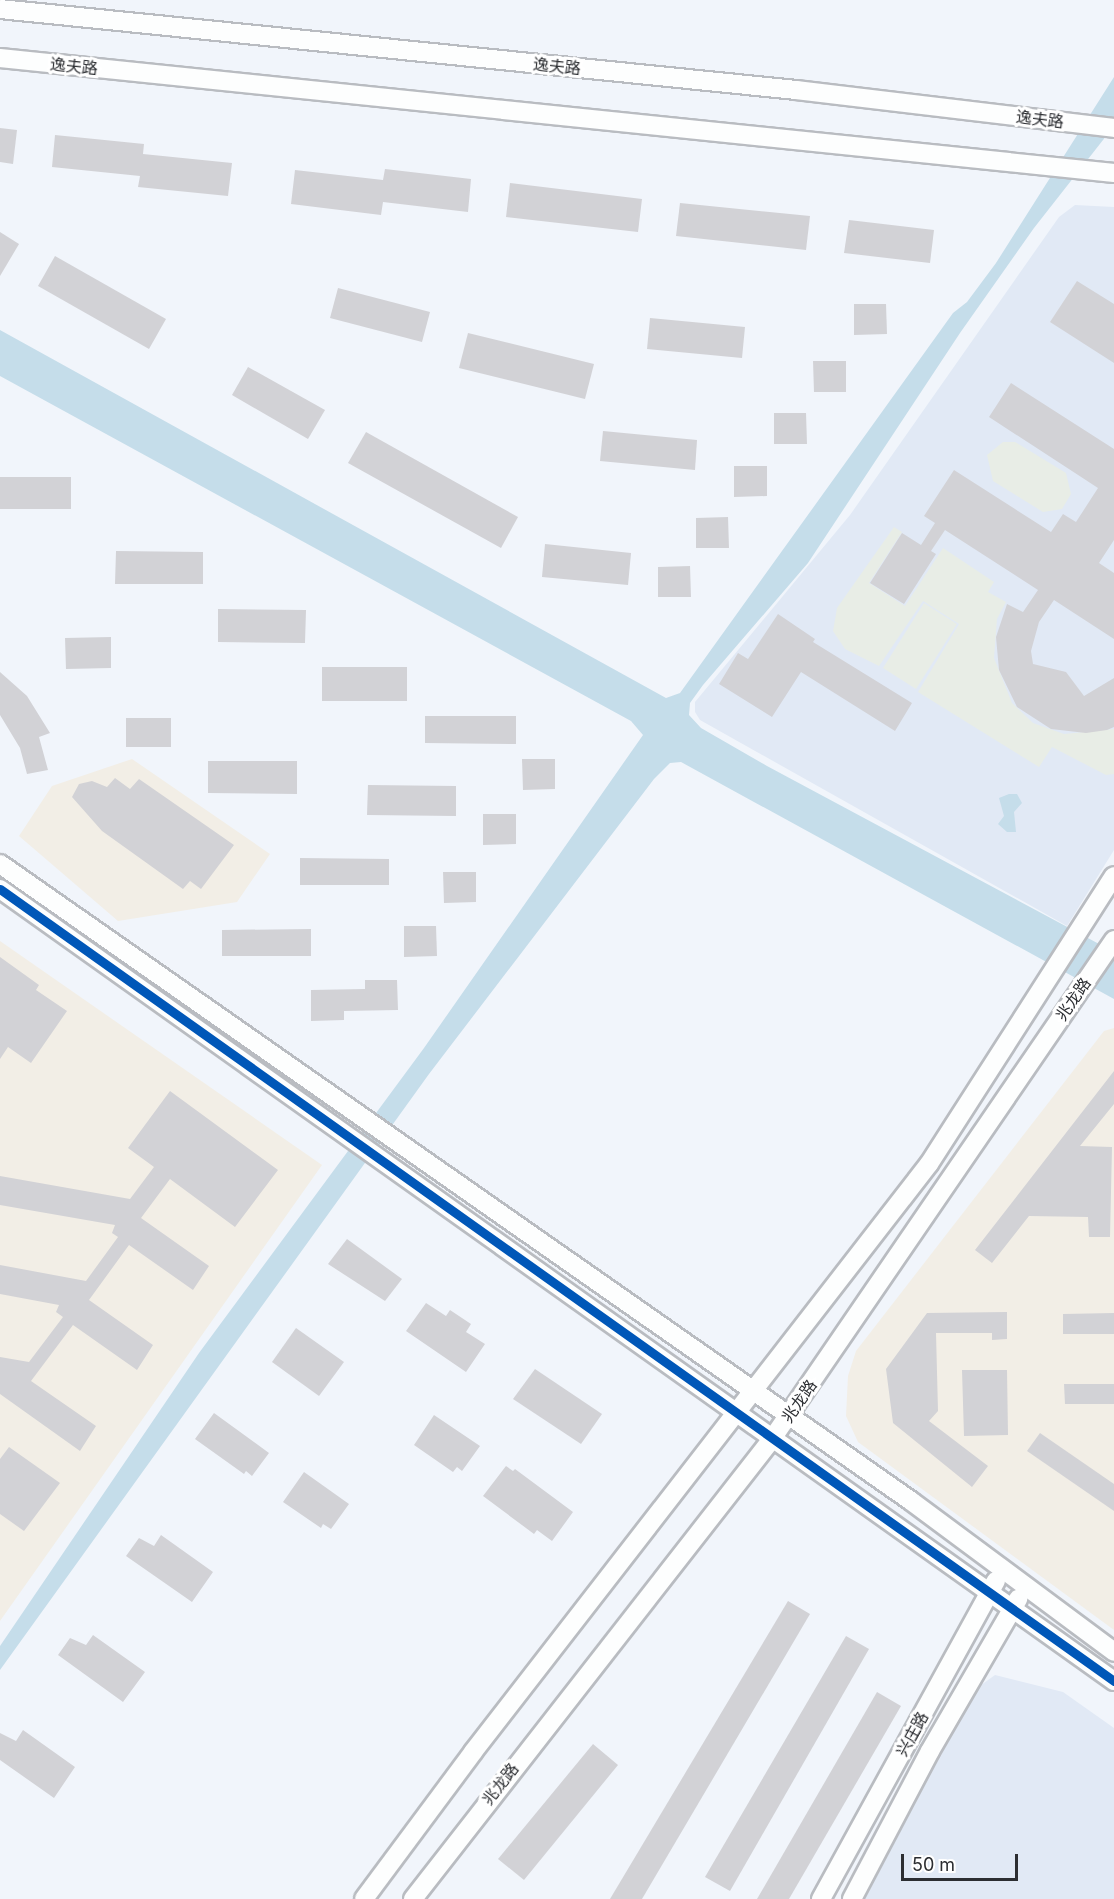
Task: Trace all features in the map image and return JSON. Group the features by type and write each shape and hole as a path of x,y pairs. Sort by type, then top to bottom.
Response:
{"main road":[{"name":"逸夫路","path":"0,9 796,90 1114,128"},
{"name":"逸夫路","path":"0,58 1114,173"},
{"path":"0,864 388,1139 788,1416 1003,1569 1114,1652"},
{"name":"兆龙路","path":"364,1899 480,1742 929,1164 1028,1006 1112,880"},
{"path":"0,889 377,1155 735,1412 1014,1607 1114,1681"},
{"name":"兆龙路","path":"413,1899 772,1438 1114,940"},
{"name":"兴庄路","path":"821,1899 1003,1569"},
{"name":"兴庄路","path":"852,1899 930,1751 1026,1587"}],"shaded area":[{"path":"1075,205 1114,207 1114,850 1067,926 700,720 695,712 695,702 850,515 1059,217"},
{"path":"1003,442 1015,442 1066,473 1071,494 1062,509 1043,512 993,481 987,455"},
{"path":"894,527 902,532 869,583 905,606 943,548 994,582 988,592 1006,602 997,619 994,658 1012,703 1033,723 1064,734 1114,729 1114,774 1106,775 1052,747 1039,767 918,692 959,624 923,601 879,666 845,649 833,631 837,608"},
{"path":"924,603 957,624 916,689 883,668"},
{"path":"132,759 270,854 237,902 118,921 19,836 52,786"},
{"path":"0,941 322,1165 0,1621"},
{"path":"1114,1028 1114,1630 858,1442 846,1416 848,1376 856,1351 1104,1031"},
{"path":"995,1675 1063,1692 1114,1728 1114,1899 862,1899 961,1710 977,1688"}],"water":[{"path":"1114,77 1114,126 1034,228 960,333 808,563 703,685 690,703 689,715 701,728 767,766 1114,952 1114,999 681,762 670,763 654,779 429,1074 0,1670 0,1646 199,1353 424,1048 643,735 631,721 0,376 0,330 666,698 680,693 953,313 967,302 996,263"},
{"path":"1017,794 1022,803 1014,812 1016,832 1007,832 998,824 1004,816 999,798"}],"building":[{"path":"0,128 17,130 13,164 0,162"},
{"path":"55,135 144,144 143,154 232,163 228,196 138,187 140,176 52,167"},
{"path":"385,169 471,179 468,212 383,202 381,215 291,204 295,170 383,180"},
{"path":"510,183 642,199 638,232 506,217"},
{"path":"680,203 810,216 806,250 676,236"},
{"path":"849,220 934,230 930,263 844,253"},
{"path":"0,232 19,244 0,276"},
{"path":"55,256 166,319 149,349 38,286"},
{"path":"1077,281 1114,304 1114,363 1050,322"},
{"path":"338,288 430,312 422,342 330,318"},
{"path":"854,304 886,304 887,334 854,335"},
{"path":"650,318 745,327 742,358 647,349"},
{"path":"468,333 594,364 585,399 459,368"},
{"path":"813,361 846,361 846,392 814,392"},
{"path":"248,367 325,410 308,439 232,395"},
{"path":"1011,383 1114,449 1114,540 1099,563 1114,573 1114,639 1054,600 1039,622 1031,651 1033,664 1066,672 1084,696 1114,678 1114,727 1107,730 1086,733 1051,729 1017,707 999,670 996,637 1007,604 1023,612 1038,590 945,530 931,551 936,554 904,604 870,583 902,533 921,545 935,523 924,516 954,470 1051,532 1063,514 1076,522 1098,488 989,417"},
{"path":"774,413 806,413 807,444 774,444"},
{"path":"603,431 697,440 695,470 600,461"},
{"path":"366,432 518,517 501,548 348,463"},
{"path":"734,466 767,466 767,496 734,497"},
{"path":"0,477 71,477 71,509 0,509"},
{"path":"728,517 729,548 696,548 696,518"},
{"path":"545,544 631,553 628,585 542,577"},
{"path":"116,551 203,552 203,584 115,584"},
{"path":"690,566 691,597 658,597 658,567"},
{"path":"218,609 306,610 305,643 218,642"},
{"path":"778,614 815,639 813,642 912,703 895,731 801,672 772,717 719,684 738,653 748,659"},
{"path":"111,637 111,668 66,669 65,638"},
{"path":"322,667 407,667 407,701 322,701"},
{"path":"0,672 27,696 50,733 39,737 48,770 27,774 20,748 0,715"},
{"path":"425,716 516,716 516,744 425,743"},
{"path":"126,718 171,718 171,747 126,747"},
{"path":"522,759 555,759 555,789 523,790"},
{"path":"208,761 297,761 297,794 208,793"},
{"path":"115,778 130,789 139,779 234,845 201,889 190,881 183,889 102,831 72,797 79,784 92,781 107,787"},
{"path":"368,785 456,786 456,816 367,815"},
{"path":"483,814 516,814 516,844 483,845"},
{"path":"300,858 389,859 389,885 300,885"},
{"path":"443,872 476,872 476,902 444,903"},
{"path":"404,926 436,926 437,956 404,957"},
{"path":"311,929 311,956 222,956 222,930"},
{"path":"0,957 39,985 36,990 67,1011 31,1063 8,1047 0,1059"},
{"path":"365,980 397,980 398,1010 344,1011 344,1020 311,1021 311,990 365,989"},
{"path":"1114,1071 1114,1104 1080,1146 1112,1147 1110,1237 1089,1237 1088,1217 1029,1216 992,1263 975,1250"},
{"path":"170,1091 278,1170 235,1227 170,1179 141,1218 209,1266 193,1290 129,1245 89,1300 153,1345 137,1370 73,1325 31,1381 96,1426 80,1451 0,1394 0,1357 29,1362 63,1317 56,1312 59,1305 0,1294 0,1265 86,1281 118,1237 112,1233 115,1225 0,1205 0,1176 130,1199 154,1167 128,1148"},
{"path":"347,1239 402,1279 385,1301 328,1264"},
{"path":"426,1303 446,1316 450,1310 471,1324 466,1332 485,1344 466,1372 406,1331"},
{"path":"1007,1312 1007,1339 992,1340 992,1333 936,1333 938,1411 929,1421 988,1466 972,1487 893,1423 886,1369 927,1313"},
{"path":"1114,1313 1114,1334 1063,1334 1063,1314"},
{"path":"296,1328 344,1362 319,1396 272,1362"},
{"path":"535,1369 602,1414 581,1444 513,1399"},
{"path":"962,1370 1007,1370 1008,1435 964,1436"},
{"path":"1064,1384 1114,1384 1114,1404 1065,1404"},
{"path":"214,1413 269,1453 252,1476 246,1471 244,1474 195,1439"},
{"path":"434,1415 480,1446 462,1471 457,1467 453,1472 414,1445"},
{"path":"1040,1433 1114,1484 1114,1511 1027,1451"},
{"path":"9,1447 60,1483 24,1531 0,1514 0,1459"},
{"path":"506,1466 513,1471 515,1469 573,1512 552,1541 537,1530 534,1534 483,1496"},
{"path":"304,1472 349,1504 331,1529 323,1524 321,1528 283,1502"},
{"path":"161,1535 213,1572 192,1602 126,1556 139,1538 154,1546"},
{"path":"788,1601 810,1614 642,1899 610,1899"},
{"path":"93,1635 145,1672 123,1702 58,1655 70,1638 86,1645"},
{"path":"846,1636 869,1649 730,1891 705,1877"},
{"path":"877,1692 901,1706 789,1899 757,1899"},
{"path":"23,1730 75,1767 54,1798 0,1760 0,1733 16,1741"},
{"path":"593,1744 618,1765 524,1880 498,1859"}],"cycle path":[{"path":"0,889 1114,1681"}]}
